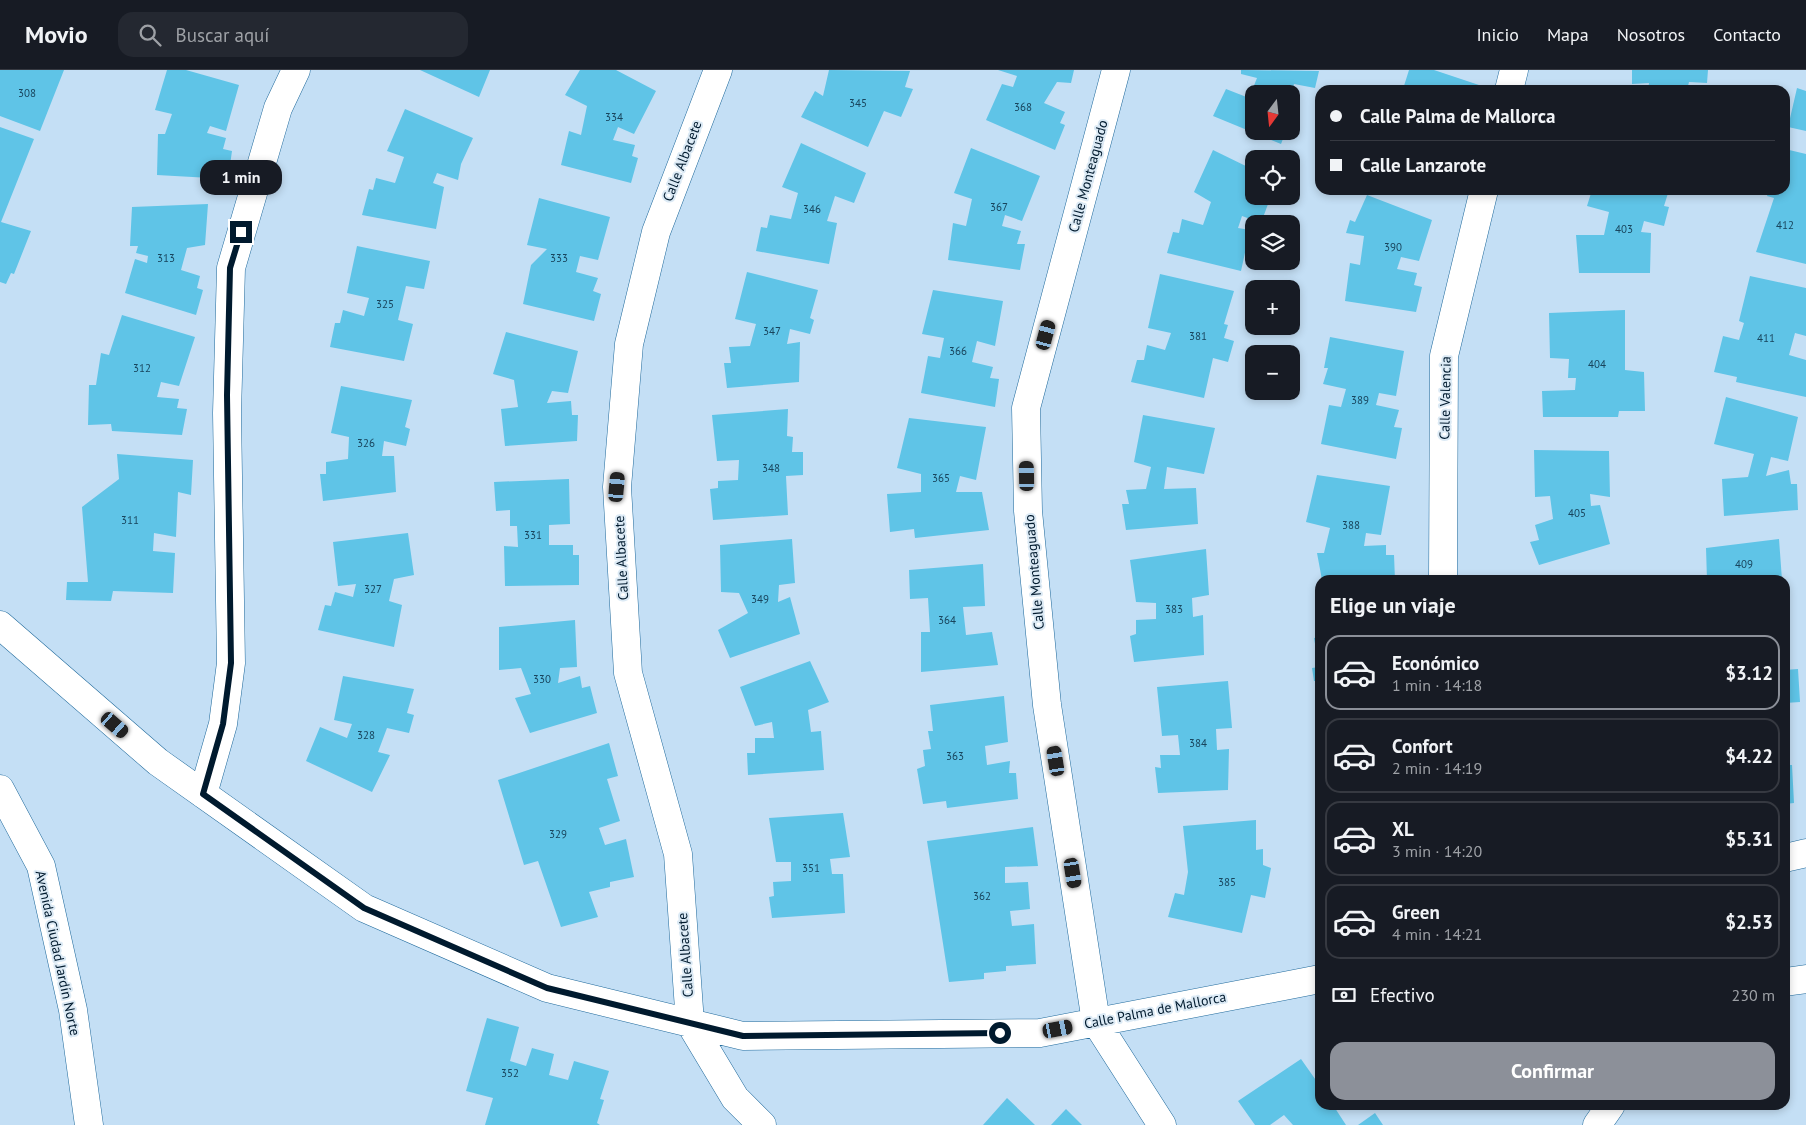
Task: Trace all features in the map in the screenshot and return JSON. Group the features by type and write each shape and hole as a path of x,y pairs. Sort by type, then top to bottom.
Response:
{"street":[{"path":"203,794 223,724 231,663 227,413 230,268 278,108 296,70"},
{"name":"Calle Albacete","path":"690,1023 678,854 628,673 617,487 629,344 659,223 718,70"},
{"name":"Calle Monteaguado","path":"1096,1022 1047,705 1028,510 1026,408 1116,70"},
{"path":"1510,85 1514,70"},
{"name":"Calle Valencia","path":"1443,575 1444,356 1483,195"},
{"name":"Calle Palma de Mallorca","path":"0,625 158,762 364,908 547,988 743,1036 1040,1032 1315,980"},
{"name":"Avenida Ciudad Jardín Norte","path":"0,789 41,866 73,1010 89,1125"},
{"path":"1790,857 1806,853"},
{"path":"1790,981 1806,979"},
{"path":"1096,1022 1162,1125"},
{"path":"690,1023 735,1098 762,1125"},
{"path":"1597,1125 1608,1110"}],"building":[{"path":"0,70 64,70 40,131 0,116"},
{"path":"167,70 186,70 239,85 226,131 210,126 207,133 226,138 223,149 232,151 228,179 157,175 158,134 165,134 172,114 155,110"},
{"path":"420,70 490,70 479,97"},
{"path":"580,70 616,70 656,91 634,134 618,127 613,140 635,145 632,156 638,158 631,183 561,165 569,131 581,135 587,106 565,95"},
{"path":"829,70 910,71 905,87 913,89 901,117 884,111 868,147 801,117 815,91 823,96"},
{"path":"998,70 1074,70 1071,83 1057,82 1044,103 1065,112 1060,123 1065,125 1055,150 986,120 1002,84 1013,87 1017,76"},
{"path":"1241,70 1319,71 1315,88 1294,84 1254,85 1257,78 1241,74"},
{"path":"1409,70 1434,70 1479,85 1404,85"},
{"path":"1632,70 1708,70 1707,83 1689,82 1688,85 1632,84"},
{"path":"1797,88 1806,91 1806,131 1790,127 1790,118"},
{"path":"1226,89 1245,96 1245,129 1213,116"},
{"path":"405,109 473,138 461,164 458,180 437,173 433,183 444,187 436,229 362,215 369,189 373,190 376,178 395,183 404,157 387,151"},
{"path":"0,127 34,139 1,222 31,231 14,274 11,273 6,284 0,282"},
{"path":"1271,140 1283,140 1281,144"},
{"path":"801,143 866,173 854,203 835,196 827,221 837,223 829,264 756,251 761,227 767,228 770,215 791,219 798,193 782,187"},
{"path":"971,148 1040,176 1022,221 1005,215 1002,226 1021,231 1017,244 1025,244 1020,270 948,260 953,223 966,226 972,199 954,193"},
{"path":"1213,150 1245,166 1245,205 1268,205 1264,215 1242,216 1238,228 1245,229 1245,253 1241,271 1167,253 1173,232 1179,233 1182,219 1203,225 1211,202 1194,192"},
{"path":"1790,150 1806,154 1806,264 1756,252 1774,198 1767,196 1790,195"},
{"path":"1367,195 1432,220 1419,261 1401,257 1397,269 1417,273 1414,285 1422,287 1416,312 1345,301 1350,263 1360,265 1364,236 1346,233 1350,220 1355,222"},
{"path":"1590,195 1667,195 1664,206 1669,207 1664,226 1644,221 1641,232 1651,233 1650,273 1579,273 1576,235 1604,235 1609,212 1587,206"},
{"path":"539,198 610,217 598,260 580,256 576,272 598,278 593,291 601,294 594,321 523,304 531,265 547,249 527,245"},
{"path":"208,204 205,245 187,248 181,270 200,276 197,288 203,290 196,315 125,293 135,259 147,263 148,256 136,253 138,246 130,246 132,207"},
{"path":"357,246 430,261 424,289 406,286 398,320 413,324 404,361 330,347 335,323 340,323 343,310 364,316 369,298 347,293"},
{"path":"747,272 818,290 810,318 814,320 810,334 790,329 787,344 800,342 799,382 727,388 724,363 731,363 729,347 750,346 756,324 735,319"},
{"path":"1160,274 1234,291 1224,324 1228,325 1224,338 1234,341 1228,362 1213,358 1204,398 1131,382 1137,360 1144,360 1147,345 1165,350 1171,333 1148,328"},
{"path":"1750,276 1806,288 1806,336 1795,333 1789,355 1806,360 1806,397 1736,382 1737,377 1714,372 1723,336 1739,340 1744,323 1739,321"},
{"path":"933,290 1003,301 995,346 977,341 972,362 993,367 990,378 999,379 995,407 921,393 928,356 940,358 944,338 922,334"},
{"path":"1625,310 1625,370 1644,372 1645,411 1619,411 1618,417 1543,417 1542,391 1575,390 1576,378 1568,378 1569,359 1550,358 1549,313"},
{"path":"122,315 195,337 179,386 161,382 157,397 179,399 177,408 187,409 182,435 112,431 111,424 88,425 89,385 96,385 101,353 109,355"},
{"path":"506,332 578,351 568,393 552,391 547,403 571,401 572,415 578,415 577,441 505,446 501,409 518,407 514,380 493,374"},
{"path":"1330,337 1404,351 1396,396 1379,393 1376,405 1399,410 1394,427 1402,428 1396,459 1321,444 1329,405 1341,407 1346,389 1323,384 1328,368 1324,368"},
{"path":"341,386 412,400 405,427 410,429 406,446 384,441 382,456 394,456 396,492 323,501 320,474 326,474 326,462 348,459 349,437 331,433"},
{"path":"1726,397 1798,417 1788,461 1771,457 1766,476 1789,470 1791,484 1797,484 1798,510 1724,516 1722,479 1748,477 1754,454 1714,444"},
{"path":"788,409 787,436 793,437 792,452 803,452 803,475 786,476 788,515 713,520 710,489 718,488 718,481 738,480 739,460 717,461 712,415"},
{"path":"1143,415 1215,428 1204,474 1167,467 1164,489 1196,488 1198,524 1126,530 1122,504 1129,504 1126,490 1146,489 1151,467 1134,462"},
{"path":"909,418 986,427 976,480 960,476 956,492 982,492 989,530 915,538 914,529 890,532 887,494 921,492 921,474 897,468"},
{"path":"1534,450 1609,451 1610,497 1590,494 1591,506 1600,505 1610,544 1539,565 1530,542 1539,540 1535,525 1553,519 1550,496 1535,497"},
{"path":"117,454 193,460 191,495 178,492 176,537 154,533 153,551 175,553 173,593 113,591 111,601 66,600 67,582 88,582 82,507 119,479"},
{"path":"1317,475 1390,486 1381,535 1366,533 1364,546 1386,545 1386,555 1394,555 1395,575 1321,575 1317,553 1324,553 1330,528 1306,522"},
{"path":"569,479 570,524 549,525 549,545 573,545 573,555 579,555 579,585 505,586 504,546 518,547 517,526 510,526 510,510 496,511 494,482"},
{"path":"408,533 414,575 394,579 389,601 402,605 394,647 318,630 325,605 331,606 335,592 353,597 356,584 338,586 333,542"},
{"path":"792,539 795,583 779,585 778,602 790,597 800,634 730,658 718,630 748,613 739,593 721,592 720,545"},
{"path":"1779,539 1782,575 1707,575 1706,548"},
{"path":"1206,549 1209,595 1192,598 1193,617 1203,615 1204,655 1134,662 1130,636 1136,634 1136,620 1156,619 1156,603 1136,602 1130,560"},
{"path":"983,564 985,606 963,607 966,635 992,632 998,665 921,672 921,632 930,632 928,598 910,599 909,570"},
{"path":"575,620 577,667 560,668 558,683 580,676 582,688 590,686 597,713 530,733 515,698 531,694 521,668 499,670 499,627"},
{"path":"810,661 829,702 808,710 811,732 821,731 824,770 748,775 747,753 755,753 755,738 774,738 772,722 755,726 740,687"},
{"path":"1312,668 1315,668 1315,681 1314,681"},
{"path":"1798,669 1800,702 1790,703 1790,670"},
{"path":"343,676 414,689 407,713 414,715 409,733 387,728 378,752 390,755 372,792 306,761 320,727 347,738 352,724 334,720"},
{"path":"1228,681 1232,728 1216,729 1217,750 1229,749 1228,790 1158,793 1155,767 1161,768 1160,755 1180,755 1178,735 1162,736 1157,687"},
{"path":"1004,696 1008,742 985,746 987,765 1010,761 1009,773 1016,773 1018,799 947,808 946,801 923,804 917,769 925,766 923,750 931,749 928,731 933,731 930,705"},
{"path":"609,743 618,776 607,779 620,821 599,828 605,845 626,839 634,877 610,882 610,887 589,892 598,917 561,927 538,861 524,865 498,780"},
{"path":"1790,765 1792,765 1794,803 1790,803"},
{"path":"843,813 850,857 830,859 832,874 843,874 845,913 772,918 769,897 774,896 773,882 791,881 791,862 776,862 769,818"},
{"path":"1256,820 1256,850 1263,849 1263,865 1271,868 1265,898 1251,895 1242,933 1168,917 1175,893 1184,895 1188,872 1183,826"},
{"path":"1033,827 1038,866 1005,867 1005,883 1028,882 1030,909 1010,911 1012,926 1034,924 1036,964 1006,966 1006,971 984,973 984,979 949,982 927,841"},
{"path":"487,1018 519,1027 510,1061 526,1066 532,1048 554,1054 549,1075 568,1080 574,1061 609,1071 600,1099 604,1100 597,1123 600,1125 485,1125 493,1098 466,1091"},
{"path":"1301,1059 1315,1079 1315,1110 1336,1110 1346,1125 1293,1125 1284,1115 1270,1125 1255,1125 1238,1101"},
{"path":"1007,1098 1035,1125 983,1125"},
{"path":"1066,1109 1082,1125 1051,1125"},
{"path":"1375,1113 1383,1125 1358,1125"}],"route":[{"path":"241,232 230,268 227,395 231,663 223,724 203,794 364,908 547,988 743,1036 1000,1033"}]}
